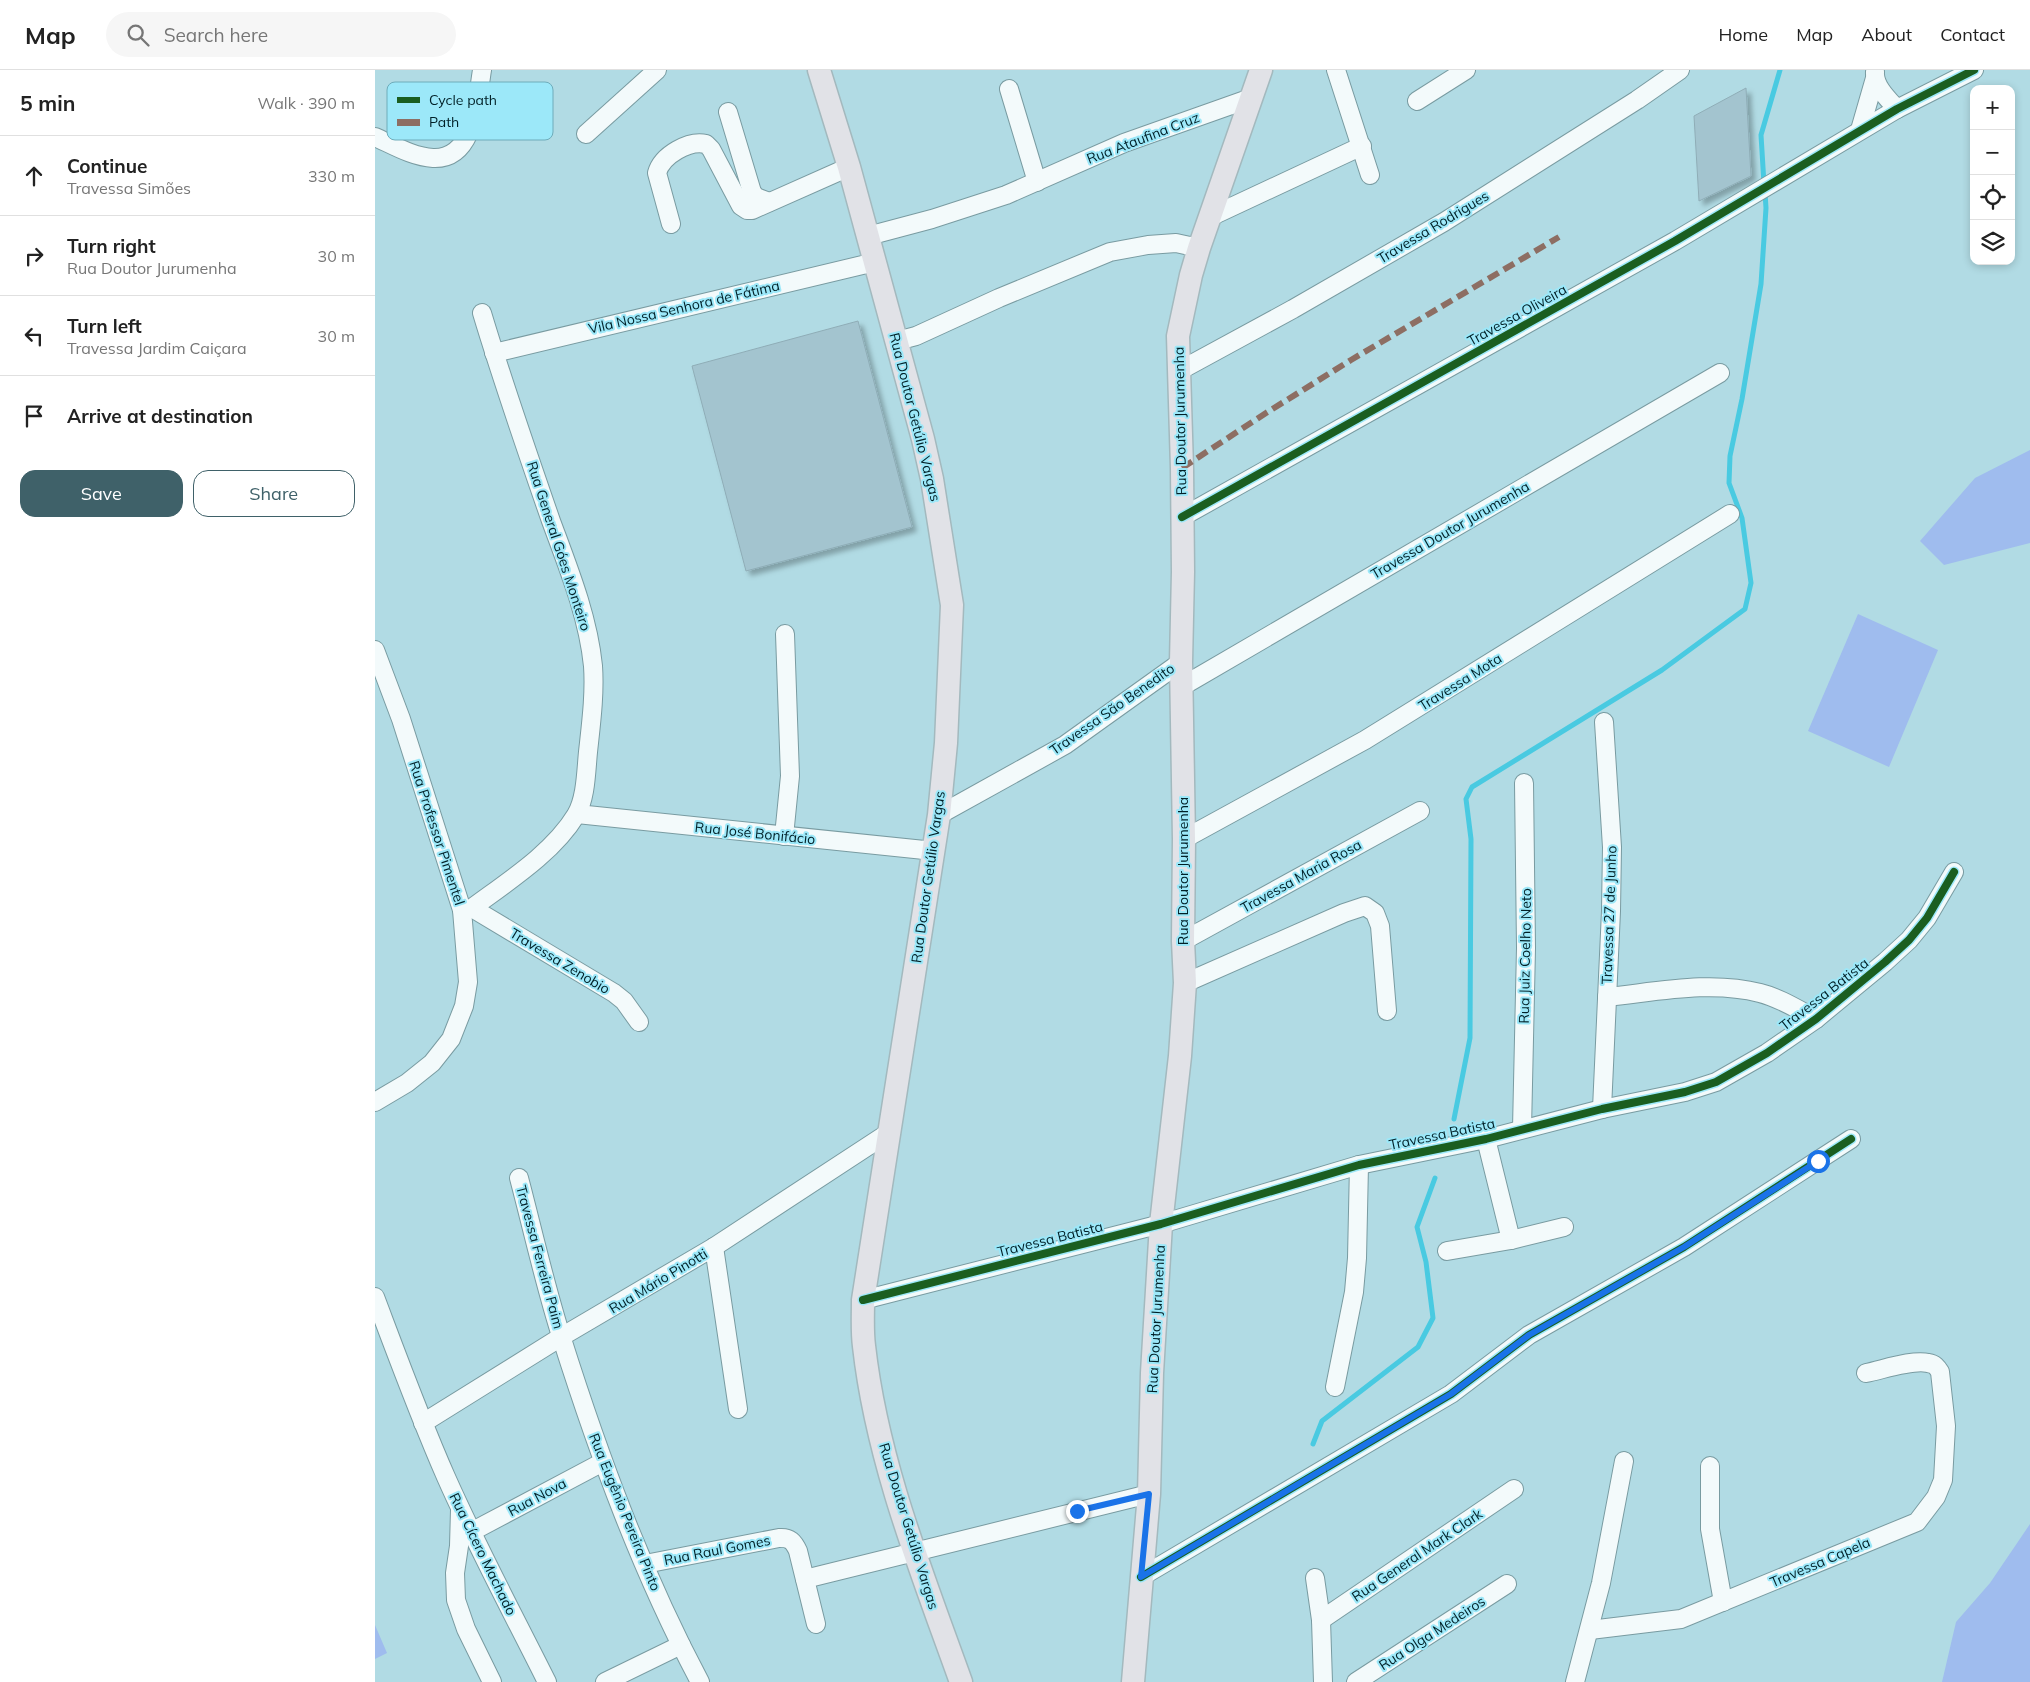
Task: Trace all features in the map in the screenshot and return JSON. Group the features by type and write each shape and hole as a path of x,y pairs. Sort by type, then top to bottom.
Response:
{"main road":[{"name":"Rua Doutor Getúlio Vargas","path":"819,70 849,167 897,341 932,479 952,605 945,743 939,815 863,1300 864,1345 873,1399 889,1469 914,1551 961,1682"},
{"name":"Rua Doutor Jurumenha","path":"1133,1682 1149,1494 1152,1373 1161,1224 1180,1056 1185,983 1181,687 1183,517 1178,336 1191,275 1199,248 1261,70"}],"street":[{"path":"586,134 657,70"},
{"path":"1336,70 1370,175"},
{"path":"1417,101 1465,70"},
{"name":"Travessa Rodrigues","path":"1179,371 1293,309 1444,222 1637,100 1680,70"},
{"name":"Travessa Oliveira","path":"1183,517 1658,250 1897,109 1974,70"},
{"path":"1875,74 1897,109"},
{"path":"1860,130 1875,74"},
{"path":"1009,89 1037,182"},
{"name":"Rua Ataufina Cruz","path":"868,236 997,198 1123,143 1251,98"},
{"path":"728,112 752,192 756,197 769,202"},
{"path":"375,137 405,151 431,158 446,158 457,151 464,140"},
{"path":"671,224 657,172 659,165 664,160 691,143 706,144 711,149 741,206 747,210 751,210 849,167"},
{"path":"1210,217 1362,146"},
{"path":"897,341 916,336 999,298 1110,252 1148,245 1176,243 1199,248"},
{"name":"Vila Nossa Senhora de Fátima","path":"494,353 875,262"},
{"name":"Rua General Góes Monteiro","path":"467,909 532,862 564,832 577,814 586,772 593,702 593,666 588,637 575,588 494,353 482,312"},
{"name":"Travessa Doutor Jurumenha","path":"1181,687 1719,373"},
{"name":"Travessa Mota","path":"1184,838 1365,740 1730,514"},
{"path":"784,836 790,776 785,634"},
{"name":"Rua Professor Pimentel","path":"375,650 467,909 469,982 464,1006 451,1039 432,1063 407,1083 375,1102"},
{"name":"Travessa São Benedito","path":"939,815 1065,745 1181,662"},
{"name":"Travessa 27 de Junho","path":"1602,1109 1612,847 1604,722"},
{"name":"Rua Juiz Coelho Neto","path":"1522,1129 1526,948 1525,782"},
{"name":"Travessa Maria Rosa","path":"1183,941 1420,811"},
{"name":"Rua José Bonifácio","path":"577,814 934,851"},
{"name":"Travessa Batista","path":"863,1300 1161,1224 1359,1164 1486,1139 1602,1109 1685,1092 1715,1082 1767,1052 1816,1019 1909,940 1927,918 1954,872"},
{"path":"1185,983 1350,910 1365,906 1375,913 1380,926 1387,1011"},
{"name":"Travessa Zenobio","path":"467,909 614,993 624,1001 639,1022"},
{"path":"1607,997 1699,988 1731,989 1759,993 1777,999 1816,1019"},
{"name":"Rua Mário Pinotti","path":"423,1424 561,1337 714,1247 889,1133"},
{"path":"1486,1139 1511,1240"},
{"path":"1141,1577 1451,1394 1529,1335 1684,1247 1851,1139"},
{"path":"1335,1387 1354,1292 1357,1258 1359,1164"},
{"name":"Travessa Ferreira Paim","path":"519,1178 561,1337"},
{"path":"1447,1251 1511,1240 1564,1227"},
{"path":"714,1247 738,1409"},
{"name":"Rua Cícero Machado","path":"375,1297 423,1424 460,1508 547,1682"},
{"name":"Rua Eugênio Pereira Pinto","path":"561,1337 603,1462 645,1564 681,1645 700,1682"},
{"name":"Travessa Capela","path":"1590,1630 1681,1619 1917,1522 1936,1498 1943,1480 1946,1426 1940,1372 1936,1366 1928,1362 1917,1362 1866,1373"},
{"path":"1575,1682 1590,1630 1624,1461"},
{"name":"Rua Nova","path":"471,1532 603,1462"},
{"path":"1710,1466 1710,1529 1723,1602"},
{"name":"Rua General Mark Clark","path":"1321,1620 1514,1489"},
{"path":"805,1579 1149,1494"},
{"path":"460,1508 459,1546 455,1573 456,1600 466,1629 492,1682"},
{"name":"Rua Raul Gomes","path":"645,1564 784,1538 794,1543 798,1551 816,1624"},
{"path":"1315,1578 1321,1620 1323,1682"},
{"name":"Rua Olga Medeiros","path":"1356,1682 1507,1584"},
{"path":"605,1682 681,1645"}],"shaded area":[{"path":"2030,450 2030,543 1944,565 1920,541 1975,478"},
{"path":"1858,614 1938,650 1889,767 1808,731"},
{"path":"2030,1524 2030,1682 1942,1682 1956,1622 1990,1583"},
{"path":"375,1625 387,1653 375,1659"}],"building":[{"path":"1746,88 1751,176 1699,201 1694,116"},
{"path":"858,321 912,527 746,571 692,366"}],"waterway":[{"path":"1764,184 1761,135 1780,70"},
{"path":"1454,1119 1470,1038 1471,839 1466,799 1472,787 1662,670 1745,609 1751,583 1742,518 1729,483 1730,456 1742,399 1761,284 1766,208 1765,193"},
{"path":"1313,1444 1322,1421 1418,1347 1433,1318 1426,1262 1417,1227 1435,1178"}],"marked path":[{"path":"1182,468 1351,360 1559,237"}],"cycle path":[{"path":"1182,517 1675,241 1897,109 1974,70"},
{"path":"863,1300 1161,1224 1359,1165 1486,1139 1602,1109 1685,1092 1716,1082 1767,1053 1816,1019 1885,962 1909,940 1927,918 1954,872"},
{"path":"1141,1577 1451,1394 1529,1335 1684,1247 1851,1139"}],"route":[{"path":"1077,1511 1149,1494 1141,1577 1451,1394 1529,1335 1684,1247 1818,1161"}]}
